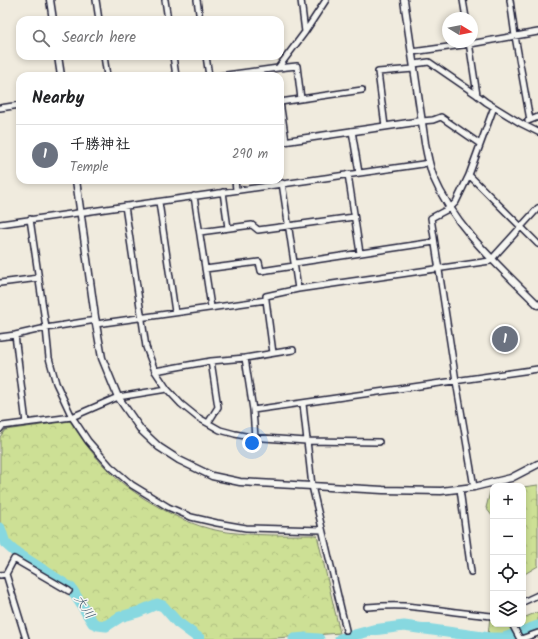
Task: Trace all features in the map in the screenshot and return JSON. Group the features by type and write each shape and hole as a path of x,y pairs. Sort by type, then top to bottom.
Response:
{"street":[{"path":"50,0 52,16"},
{"path":"96,0 98,16"},
{"path":"165,0 167,16"},
{"path":"197,0 199,16"},
{"path":"301,0 305,32"},
{"path":"278,68 305,32 326,0"},
{"path":"404,0 425,143 433,176 458,221 472,238 538,305"},
{"path":"463,0 465,12"},
{"path":"510,0 530,120"},
{"path":"478,42 538,32"},
{"path":"412,52 442,48"},
{"path":"470,48 477,95"},
{"path":"59,60 60,72"},
{"path":"105,60 106,72"},
{"path":"174,60 175,72"},
{"path":"207,60 208,72"},
{"path":"385,126 378,72 429,62 486,102 538,132"},
{"path":"248,72 297,66 301,99"},
{"path":"284,101 362,90"},
{"path":"0,108 16,106"},
{"path":"474,487 431,218 450,208 456,202 494,107"},
{"path":"284,142 432,120 441,117 480,144"},
{"path":"522,124 538,117"},
{"path":"352,131 359,173"},
{"path":"284,183 429,162"},
{"path":"348,174 360,253"},
{"path":"468,175 538,244"},
{"path":"76,184 102,358 118,397 141,430 159,447 179,460 212,476 240,482 383,490 441,491 474,487 511,478 538,464"},
{"path":"235,184 236,190"},
{"path":"0,224 275,184"},
{"path":"282,184 298,289"},
{"path":"223,192 228,228"},
{"path":"194,196 211,307"},
{"path":"159,202 175,312"},
{"path":"125,206 146,347 155,371 167,389 181,404 197,417 220,430 255,438 379,442"},
{"path":"273,353 266,296 298,289 490,261 538,208"},
{"path":"200,232 252,225 258,230 354,217"},
{"path":"30,220 49,358 56,383 72,417 88,441 110,466 132,485 168,508 191,517 246,528 322,530"},
{"path":"205,269 259,262 261,271 294,264 434,242"},
{"path":"0,283 38,278"},
{"path":"0,337 46,328 142,317 266,300"},
{"path":"15,335 26,423"},
{"path":"155,371 293,350"},
{"path":"245,358 253,410 255,438"},
{"path":"208,423 218,407 210,362"},
{"path":"253,410 538,369"},
{"path":"0,429 2,426 72,417 118,397 167,389"},
{"path":"302,404 312,486 346,630"},
{"path":"460,489 471,572"},
{"path":"26,639 3,574 14,559 69,591"},
{"path":"526,601 538,595"},
{"path":"367,607 403,606 490,616"},
{"path":"514,627 520,638 538,633"}],"green space":[{"path":"70,421 92,452 116,477 145,499 181,518 210,529 232,533 317,535 340,633 263,639 203,639 183,624 166,606 160,603 155,603 122,615 104,624 94,622 72,587 15,550 7,542 0,525 0,437 5,430"},
{"path":"538,485 538,566 526,573 526,519 526,487"},
{"path":"490,492 490,513 486,508"},
{"path":"538,612 538,624 520,630 518,627 526,627 526,617"},
{"path":"490,617 490,627 512,627 515,632 504,636 488,635"}],"waterway":[{"name":"大川","path":"0,528 5,543 14,551 71,588 93,623 106,626 120,617 138,612 157,604 163,606 177,622 200,639"},
{"name":"大川","path":"340,639 373,630 404,626 490,638 504,638 538,626"},
{"name":"大川","path":"294,639 319,639"}],"place":[{"name":"千勝神社","path":"505,339"}]}
